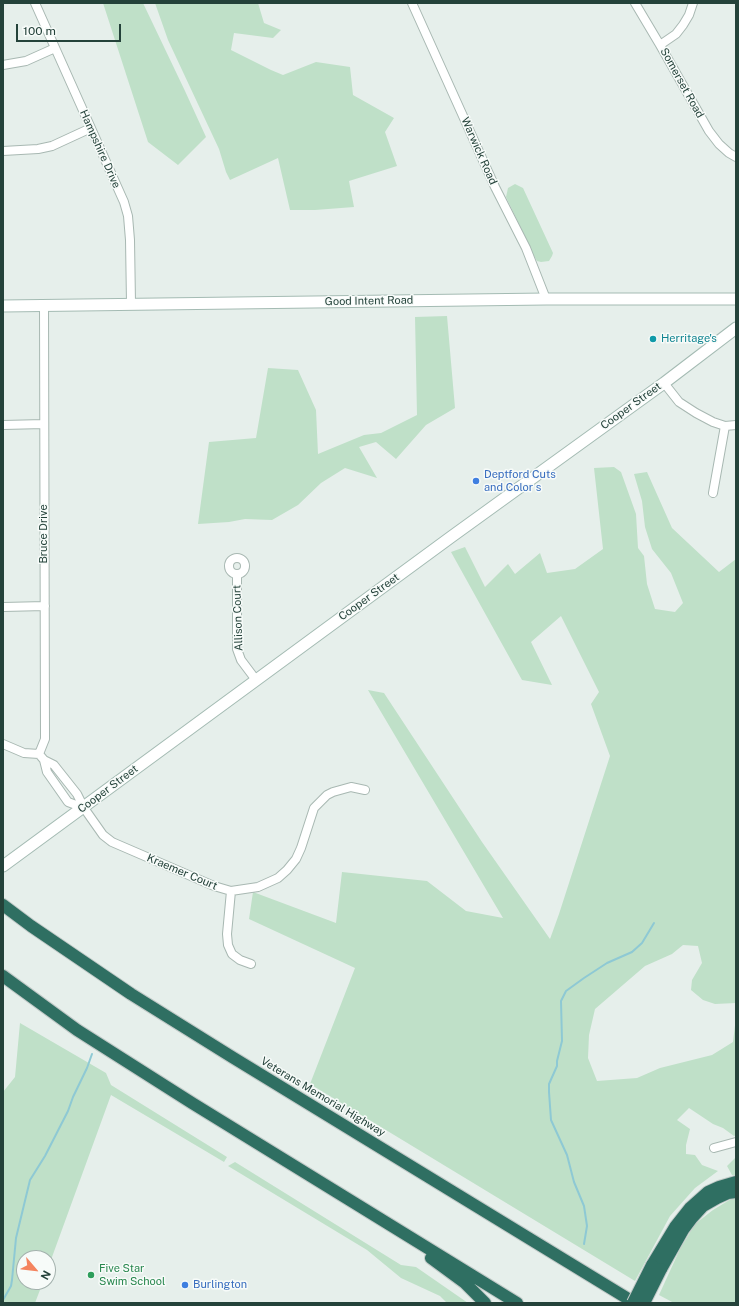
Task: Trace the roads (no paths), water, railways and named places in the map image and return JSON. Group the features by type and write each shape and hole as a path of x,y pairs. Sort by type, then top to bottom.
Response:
{"highway":[{"name":"Veterans Memorial Highway","path":"3,905 31,926 131,994 634,1303"},
{"path":"3,976 77,1030 192,1103 517,1303"},
{"path":"644,1303 656,1267 675,1227 690,1208 708,1192 736,1182"},
{"path":"333,1190 364,1213 454,1274 485,1303"},
{"path":"634,1303 656,1267 692,1218 703,1206 728,1193 736,1192"},
{"path":"599,1281 620,1286 654,1303"}],"main road":[{"name":"Good Intent Road","path":"3,306 546,299 736,299"},
{"name":"Cooper Street","path":"6,864 664,383 736,328"}],"street":[{"name":"Hampshire Drive","path":"35,3 124,202 128,216 130,240 131,304"},
{"name":"Warwick Road","path":"412,3 495,187 526,248 546,299"},
{"name":"Somerset Road","path":"635,3 709,131 719,144 736,157"},
{"path":"660,44 676,34 689,15 693,3"},
{"path":"3,65 26,61 55,48"},
{"path":"3,151 38,149 52,146 91,128"},
{"name":"Bruce Drive","path":"42,757 44,739 44,305"},
{"path":"664,383 679,402 708,419 725,426 736,425"},
{"path":"3,425 44,424"},
{"path":"713,493 725,426"},
{"name":"Allison Court","path":"237,574 237,649 241,660 256,680"},
{"path":"3,607 44,606"},
{"path":"3,744 24,753 42,757 54,765 77,794 84,808"},
{"path":"42,757 47,772 68,802 84,808"},
{"name":"Kraemer Court","path":"84,808 103,835 112,842 214,886 231,890 258,887 278,878 296,859 314,808 327,795 351,787 365,790"},
{"path":"231,890 226,934 228,945 232,954 240,960 250,964"},
{"path":"714,1148 736,1142"}],"waterway":[{"path":"584,1244 587,1226 584,1206 574,1182 567,1155 551,1120 549,1084 557,1066 562,1041 561,1001 566,991 584,978 607,963 632,952 642,943 654,923"},
{"path":"3,1300 11,1286 16,1238 30,1180 45,1156 68,1111 92,1054"}],"place":[{"name":"Herritage's","path":"653,339"},
{"name":"Deptford Cuts and Color s","path":"476,481"},
{"name":"Five Star Swim School","path":"91,1275"},
{"name":"Burlington","path":"185,1285"}]}
